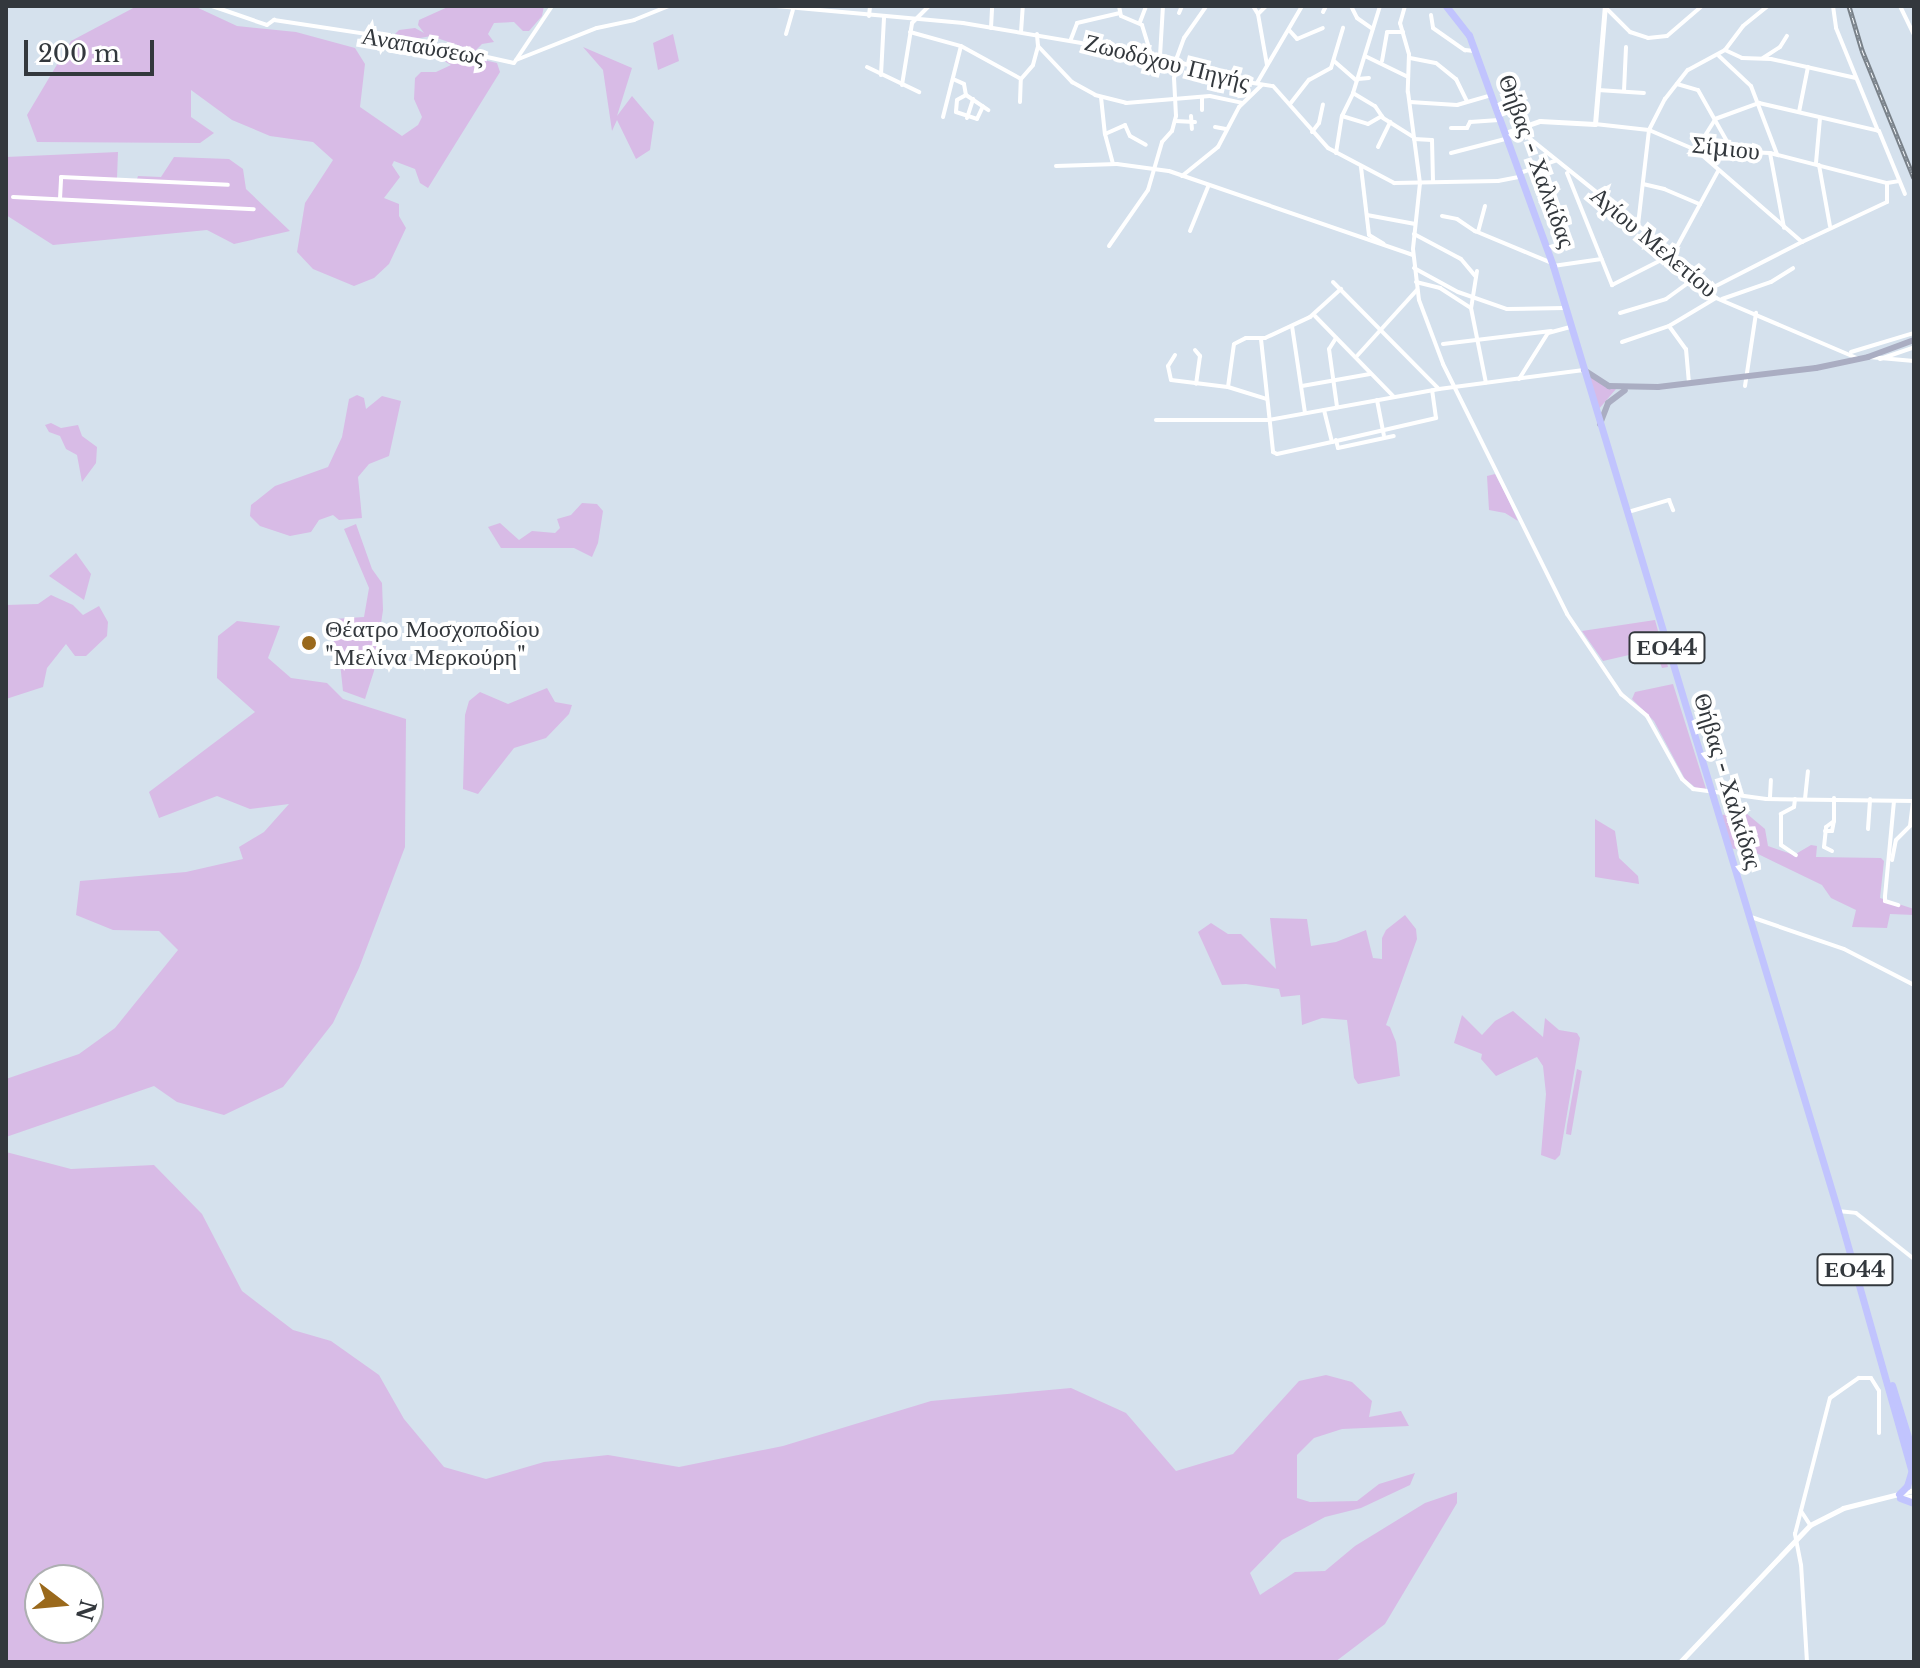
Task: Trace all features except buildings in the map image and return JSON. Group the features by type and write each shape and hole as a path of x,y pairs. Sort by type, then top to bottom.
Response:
{"main road":[{"name":"Θήβας - Χαλκίδας","path":"1446,6 1464,26 1475,52 1552,265 1838,1211 1913,1475"},
{"path":"1584,370 1605,384 1629,388 1689,383 1859,359 1914,340"},
{"path":"1600,427 1608,403 1629,388"},
{"name":"Θήβας - Χαλκίδας","path":"1878,1349 1914,1456"},
{"path":"1913,1475 1900,1496 1914,1503"}],"street":[{"name":"Αναπαύσεως","path":"212,6 267,25 274,20 420,42 514,63 552,6"},
{"path":"516,60 597,28 641,18 668,6"},
{"name":"Ζωοδόχου Πηγής","path":"776,6 1071,39 1160,56 1259,85 1273,86 1312,132 1336,153 1394,183 1498,181 1555,161"},
{"path":"869,16 870,6"},
{"path":"902,85 913,20 929,6"},
{"path":"991,28 992,6"},
{"path":"1021,32 1023,6"},
{"path":"1119,6 1123,18 1140,22"},
{"path":"1146,6 1140,22 1151,54"},
{"path":"1160,56 1163,6"},
{"path":"1179,13 1182,6"},
{"path":"1253,6 1258,14 1266,67 1273,86"},
{"path":"1258,14 1266,6"},
{"path":"1323,12 1326,6"},
{"path":"1351,6 1357,18 1373,29"},
{"path":"1336,153 1342,116 1358,80 1380,6"},
{"path":"1405,6 1400,23 1409,58 1410,102 1420,183 1413,254 1417,290 1432,339 1567,614 1621,694 1651,721 1682,779 1693,789 1770,799 1914,801 1910,826 1896,840 1885,901 1898,905"},
{"path":"1604,6 1630,32 1648,38 1667,36 1702,6"},
{"path":"1595,124 1604,6"},
{"path":"1688,6 1691,13"},
{"path":"1638,225 1649,130 1676,84 1691,68 1725,50 1743,26 1768,6"},
{"path":"1833,6 1836,27 1905,194"},
{"path":"1900,6 1914,35"},
{"path":"1109,246 1142,199 1157,168 1162,142 1170,135 1175,121 1174,75 1184,38 1206,7"},
{"path":"1182,176 1218,147 1242,103 1259,85 1299,7"},
{"path":"786,34 793,9"},
{"path":"1071,39 1077,23 1120,13"},
{"path":"1431,15 1436,31 1465,50 1475,52"},
{"path":"881,75 884,17"},
{"path":"1827,20 1836,27"},
{"path":"1289,30 1297,39 1323,28"},
{"path":"1290,105 1309,80 1331,68 1343,28"},
{"path":"910,32 961,46 1021,79"},
{"path":"1382,62 1387,32 1403,32"},
{"path":"1020,102 1021,79 1033,65 1038,46 1037,34"},
{"path":"1763,58 1780,47 1787,36"},
{"path":"526,45 531,54"},
{"path":"943,117 961,46"},
{"path":"1038,46 1081,89 1101,97 1132,103 1202,96 1242,103"},
{"path":"1624,91 1626,47"},
{"path":"1725,50 1742,58 1763,58 1856,78"},
{"path":"1717,55 1741,73 1759,103 1777,154"},
{"path":"1365,56 1408,77"},
{"path":"1409,58 1429,59 1441,66 1456,79 1467,102"},
{"path":"1334,61 1358,80 1369,78"},
{"path":"867,67 919,92"},
{"path":"1799,112 1808,67"},
{"path":"953,79 964,84 966,95 988,110"},
{"path":"1676,84 1698,90 1733,152"},
{"path":"1598,90 1644,93"},
{"path":"1353,93 1375,106 1382,116 1414,138 1432,140 1433,182"},
{"path":"966,95 957,100 955,110 967,118 977,119 983,106"},
{"path":"1410,102 1457,105 1492,95"},
{"path":"1202,96 1202,110"},
{"path":"1101,97 1105,134 1113,164"},
{"path":"967,118 973,99"},
{"path":"1802,242 1696,150 1715,119 1759,103 1879,131"},
{"path":"1312,132 1319,123 1323,104"},
{"path":"1342,116 1368,124 1382,116"},
{"path":"1820,118 1818,164 1830,226"},
{"path":"1175,121 1193,120 1192,129"},
{"path":"1451,128 1467,128 1470,122 1500,120"},
{"name":"Σίμιου","path":"1518,129 1540,121 1649,130 1696,150 1777,154 1887,183"},
{"path":"1378,147 1390,122"},
{"path":"1105,134 1125,125 1130,136 1146,145"},
{"path":"1215,127 1226,129"},
{"path":"1451,153 1518,129"},
{"name":"Αγίου Μελετίου","path":"1518,129 1673,254 1719,299 1859,359"},
{"path":"1770,153 1784,228"},
{"path":"1056,166 1113,164 1157,168 1413,254"},
{"path":"1361,167 1373,240 1413,254"},
{"path":"1567,170 1611,283 1616,284 1673,254 1718,171"},
{"path":"60,199 61,177 228,185"},
{"path":"1708,290 1830,226 1887,202 1887,183 1899,181"},
{"path":"1643,184 1700,204"},
{"path":"1190,231 1208,187"},
{"path":"13,197 254,209"},
{"path":"1478,232 1485,206"},
{"path":"1367,215 1415,224"},
{"path":"1442,216 1457,219 1478,232 1552,265 1603,258"},
{"path":"1414,234 1461,259 1476,274 1471,308 1486,383"},
{"path":"1414,268 1507,309 1565,308"},
{"path":"1622,342 1669,326 1719,299 1771,282 1793,268"},
{"path":"1620,313 1666,299 1695,278"},
{"path":"1333,282 1439,389"},
{"path":"1416,282 1440,288 1471,308"},
{"path":"1228,387 1232,346 1246,338 1261,339 1314,315 1341,289"},
{"path":"1356,357 1417,290"},
{"path":"1745,386 1756,313"},
{"path":"1314,315 1394,397"},
{"path":"1292,326 1305,413"},
{"path":"1669,326 1686,349 1689,383"},
{"path":"1443,344 1570,327"},
{"path":"1519,379 1551,331"},
{"path":"1848,352 1914,333"},
{"path":"1336,338 1329,349 1337,407"},
{"path":"1261,339 1274,453 1436,418 1432,390"},
{"path":"1878,359 1914,347"},
{"path":"1195,350 1200,356 1196,384"},
{"path":"1175,355 1169,359 1169,377 1228,387 1267,399"},
{"path":"1868,357 1914,361"},
{"path":"1156,420 1269,420 1432,390 1584,370"},
{"path":"1302,386 1371,373"},
{"path":"1377,400 1384,435"},
{"path":"1324,410 1338,448 1384,435 1394,436"},
{"path":"1354,435 1357,444"},
{"path":"1625,512 1669,500 1673,510"},
{"path":"1805,799 1808,771"},
{"path":"1770,799 1771,780"},
{"path":"1832,851 1824,850 1825,831 1832,831 1834,821 1834,798"},
{"path":"1795,799 1794,807 1781,814 1781,845 1796,855"},
{"path":"1868,829 1870,799"},
{"path":"1892,860 1894,800"},
{"path":"1749,916 1844,949 1914,985"},
{"path":"1838,1211 1856,1213 1914,1259"},
{"path":"1807,1662 1801,1565 1796,1539 1800,1508 1833,1395 1859,1378 1871,1378 1879,1391 1879,1433"},
{"path":"1680,1662 1810,1525 1843,1508 1914,1493"},
{"path":"1800,1508 1802,1518 1810,1525"}],"shaded area":[{"path":"137,6 194,6 237,26 296,32 355,48 365,64 360,107 402,136 418,125 422,117 414,99 415,78 421,72 436,72 451,65 439,58 437,49 497,63 500,72 428,188 420,183 415,169 394,161 392,165 400,177 384,198 399,204 399,216 406,228 389,264 374,278 354,286 313,269 297,252 305,203 333,160 313,142 270,136 232,120 191,90 191,117 214,133 200,143 37,142 27,115 71,41"},
{"path":"450,6 544,6 542,16 529,31 523,31 514,22 494,23 488,34 494,42 482,44 475,51 431,36 415,39 395,34 399,30 415,28 424,33 418,25 419,20"},
{"path":"673,34 679,61 658,70 653,43"},
{"path":"583,47 632,68 617,116 632,96 654,122 650,150 636,159 617,120 612,131 603,70"},
{"path":"118,152 117,178 161,177 174,157 229,159 243,169 246,189 290,231 234,244 207,230 53,245 6,215 6,157"},
{"path":"1589,376 1616,389 1598,410"},
{"path":"357,395 364,398 366,409 382,396 401,401 389,456 369,464 358,477 362,518 339,520 333,515 319,520 311,532 290,536 260,526 250,516 251,505 275,486 328,467 342,437 349,399"},
{"path":"51,423 61,428 78,425 82,436 97,447 96,463 82,482 77,455 66,449 60,436 49,432 45,425"},
{"path":"1495,474 1518,521 1505,513 1489,510 1487,476"},
{"path":"582,503 597,504 603,511 598,543 592,557 574,548 501,548 488,527 500,523 519,540 532,531 555,533 560,528 557,519 571,515"},
{"path":"356,524 372,569 382,583 383,610 374,671 365,699 343,691 340,663 334,656 334,619 364,617 369,588 344,529"},
{"path":"76,553 91,574 84,600 49,576"},
{"path":"51,595 73,605 83,615 99,606 108,622 107,636 86,656 75,656 66,644 47,668 43,687 6,699 6,605 38,604"},
{"path":"1655,620 1668,667 1662,668 1655,649 1603,661 1582,631"},
{"path":"237,621 280,626 268,658 291,678 327,683 343,699 406,719 405,847 359,968 333,1023 283,1087 224,1115 177,1102 154,1086 6,1137 6,1079 79,1054 115,1028 178,950 159,931 113,930 76,915 80,881 186,872 243,859 239,847 264,832 289,804 250,809 217,796 159,818 149,792 255,712 217,678 218,636"},
{"path":"1673,684 1706,789 1696,788 1685,779 1654,721 1632,699 1635,692"},
{"path":"547,688 555,702 572,705 569,714 546,738 514,748 478,794 463,789 465,715 469,701 480,692 508,704"},
{"path":"1746,813 1765,829 1768,846 1794,855 1811,845 1817,846 1816,857 1881,858 1884,861 1880,898 1914,909 1914,915 1890,914 1887,928 1852,927 1856,910 1831,898 1822,885 1756,853 1730,848 1721,815"},
{"path":"1595,819 1615,831 1619,858 1638,876 1639,884 1595,877"},
{"path":"1405,915 1416,929 1417,939 1386,1025 1390,1027 1396,1042 1400,1076 1358,1084 1354,1078 1347,1020 1322,1018 1302,1025 1300,995 1281,997 1279,989 1246,984 1222,985 1198,932 1211,923 1228,934 1241,934 1276,969 1270,918 1307,919 1311,946 1336,942 1366,930 1373,958 1382,959 1382,938 1386,930"},
{"path":"1513,1011 1543,1037 1545,1018 1559,1030 1577,1033 1580,1038 1560,1155 1555,1160 1541,1155 1546,1094 1543,1066 1537,1057 1496,1076 1481,1059 1482,1054 1454,1043 1462,1015 1482,1035 1495,1021"},
{"path":"1577,1069 1582,1071 1571,1135 1566,1134"},
{"path":"6,1152 71,1169 154,1165 202,1214 242,1291 293,1330 331,1341 379,1375 404,1419 444,1467 486,1479 544,1462 608,1455 679,1467 783,1446 931,1401 1071,1388 1126,1413 1176,1471 1233,1454 1299,1381 1326,1375 1352,1382 1372,1401 1369,1417 1401,1411 1409,1426 1342,1429 1314,1438 1297,1455 1297,1498 1310,1502 1357,1501 1379,1484 1415,1473 1410,1485 1361,1508 1325,1517 1282,1540 1250,1573 1260,1595 1295,1572 1325,1571 1355,1546 1425,1503 1457,1492 1457,1503 1385,1624 1335,1662 6,1662"}],"railway":[{"path":"1849,6 1862,50 1914,178"}],"place":[{"name":"Θέατρο Μοσχοποδίου \"Μελίνα Μερκούρη\"","path":"309,643"}]}
